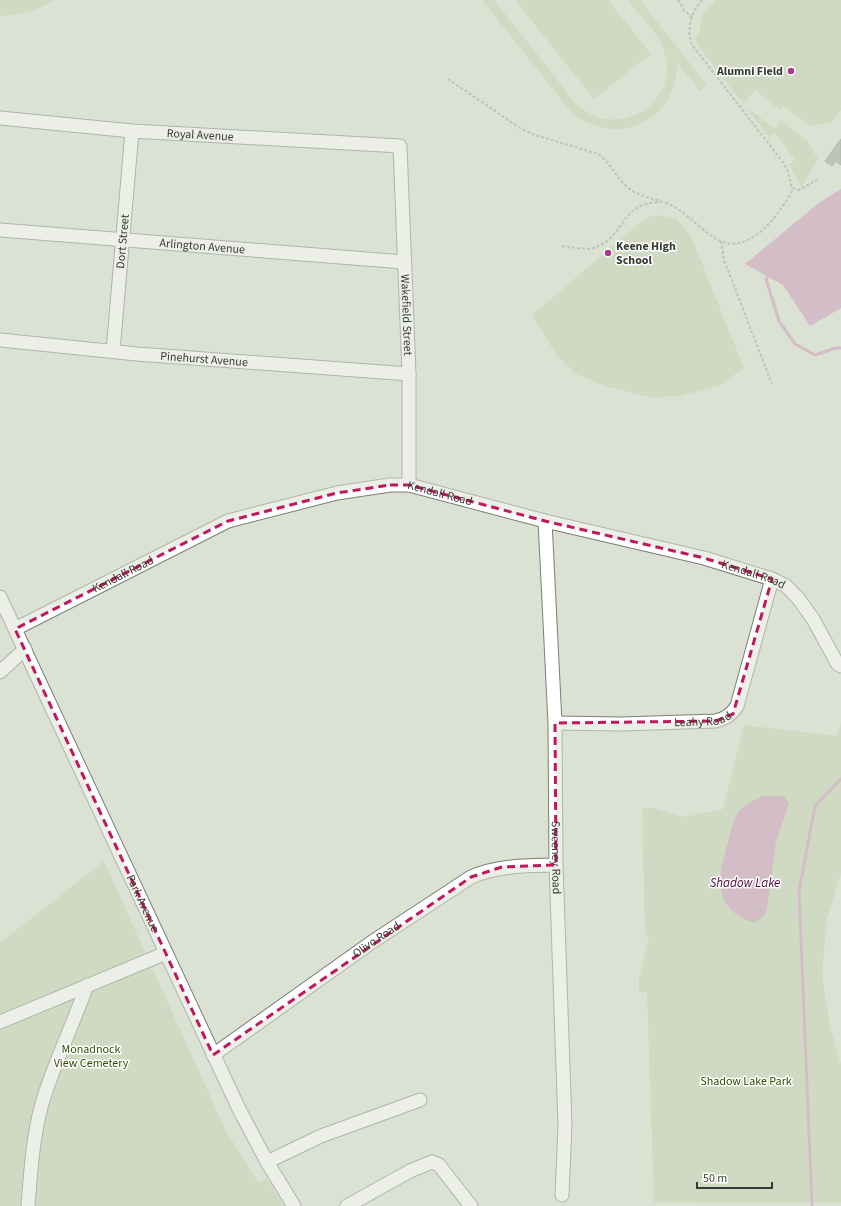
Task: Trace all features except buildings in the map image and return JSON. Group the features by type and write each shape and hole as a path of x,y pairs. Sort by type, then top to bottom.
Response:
{"street":[{"name":"Royal Avenue","path":"0,118 132,131 400,146"},
{"name":"Dort Street","path":"113,351 124,240 132,131"},
{"name":"Wakefield Street","path":"400,146 409,374 409,485"},
{"name":"Arlington Avenue","path":"0,230 404,262"},
{"name":"Pinehurst Avenue","path":"0,340 113,351 409,374"},
{"name":"Kendall Road","path":"15,628 228,521 337,494 390,485 409,485 545,521 704,558 772,579 786,586 798,598 814,619 837,663 841,666"},
{"name":"Sweeney Road","path":"545,521 555,723 556,865 565,1125 562,1195"},
{"name":"Leahy Road","path":"555,723 630,724 716,721 726,719 733,714 737,706 772,579"},
{"name":"Park Avenue","path":"0,597 213,1055 267,1162 294,1206"},
{"path":"0,672 24,649"},
{"name":"Olivo Road","path":"213,1055 372,942 470,877 484,871 502,867 556,865"},
{"path":"0,1022 166,953"},
{"path":"28,1206 32,1155 44,1100 87,986"},
{"path":"267,1162 341,1128 420,1100"},
{"path":"347,1206 410,1171 432,1162 439,1165 471,1206"}],"path":[{"path":"678,0 684,10 692,17"},
{"path":"702,0 692,17 690,27 692,45 782,161 793,189"},
{"path":"448,79 520,128 532,134 598,154 631,190 663,202 679,210 721,241 738,244 750,239 778,214 793,189"},
{"path":"793,189 800,190 817,180"},
{"path":"562,246 595,248 614,234 632,210 641,204 663,202"},
{"path":"721,241 724,260 772,384"}],"highlighted area":[{"path":"390,485 409,485 545,521 704,558 772,579 733,714 716,721 555,723 556,865 502,867 471,877 213,1055 15,629 228,521 337,493"}],"green space":[{"path":"0,0 55,0 42,7 29,11 0,16"},
{"path":"482,0 494,0 573,100 582,109 602,118 617,119 631,117 644,110 655,100 663,88 667,74 664,50 656,34 628,0 640,0 707,85 700,91 677,62 674,83 667,100 656,114 642,123 626,128 608,129 590,124 572,113"},
{"path":"515,0 608,0 651,54 594,99"},
{"name":"Alumni Field","path":"716,0 841,0 841,110 832,122 810,126 783,106 780,110 755,90 743,104 699,47 695,37 699,35 702,15"},
{"path":"745,106 774,128 781,120 808,142 818,159 803,185 801,186 789,164 795,160 775,133 769,137"},
{"path":"656,215 676,218 691,236 744,368 720,385 680,396 649,397 608,387 576,374 557,356 532,315 636,226 648,217"},
{"name":"Shadow Lake Park","path":"841,723 841,874 827,919 822,974 830,1027 841,1065 841,1203 654,1202 647,992 639,992 639,979 649,935 645,935 642,808 654,808 684,817 723,809 744,725 837,736"},
{"name":"Monadnock View Cemetery","path":"104,861 226,1131 259,1183 267,1179 284,1206 0,1206 0,943"}],"water":[{"path":"841,189 841,308 810,326 783,285 745,264 820,202"},
{"name":"Shadow Lake","path":"763,796 784,796 789,804 776,841 767,909 764,916 753,923 739,916 730,909 724,900 720,879 724,855 736,815 746,804"}],"waterway":[{"path":"770,274 766,279 779,321 795,344 815,355 835,348 841,348"},
{"path":"812,1206 799,891 815,806 841,779"}],"place":[{"name":"Alumni Field","path":"791,71"},
{"name":"Keene High School","path":"608,253"}]}
